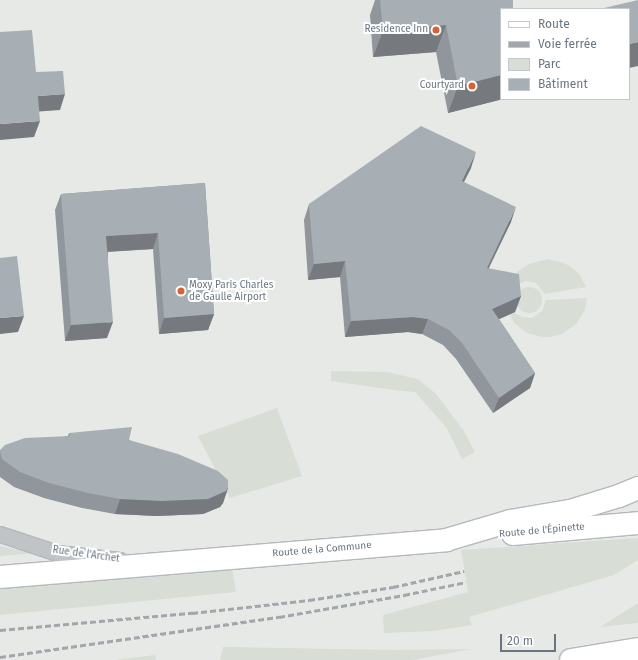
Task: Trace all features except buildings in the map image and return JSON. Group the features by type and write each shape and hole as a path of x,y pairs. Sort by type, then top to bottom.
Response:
{"main road":[{"name":"Route de la Commune","path":"0,577 446,540 510,521 570,511 619,496 638,488"},
{"name":"Route de l'Épinette","path":"446,540 638,523"},
{"path":"571,660 638,649"}],"street":[{"name":"Rue de l'Archet","path":"0,534 57,553 150,564"}],"shaded area":[{"path":"0,0 638,0 638,660 0,660"}],"green space":[{"path":"547,259 561,262 570,266 580,275 586,287 545,294 536,283 526,281 518,284 513,279 518,271 529,264"},
{"path":"529,287 538,291 542,300 538,309 529,313 520,309 516,300 520,291"},
{"path":"587,298 585,310 576,324 562,334 549,337 542,337 527,333 515,324 510,315 515,313 522,317 532,318 542,311 546,300"},
{"path":"331,371 387,372 418,379 436,394 464,431 475,452 462,459 446,427 415,392 331,381"},
{"path":"277,408 302,476 230,498 198,436"},
{"path":"638,538 638,560 614,575 469,617 472,625 435,631 384,633 383,615 468,592 461,550"},
{"path":"0,546 33,553 0,556"},
{"path":"232,568 236,592 0,615 0,588"},
{"path":"638,603 638,623 600,627"},
{"path":"223,647 394,650 471,649 413,660 220,660"},
{"path":"155,655 156,660 115,660"}],"railway":[{"path":"0,630 192,613 309,600 393,587 464,571"},
{"path":"0,657 279,617 404,595 466,582"}],"place":[{"name":"Residence Inn","path":"436,30"},
{"name":"Courtyard","path":"472,86"},
{"name":"Moxy Paris Charles de Gaulle Airport","path":"181,291"}]}
